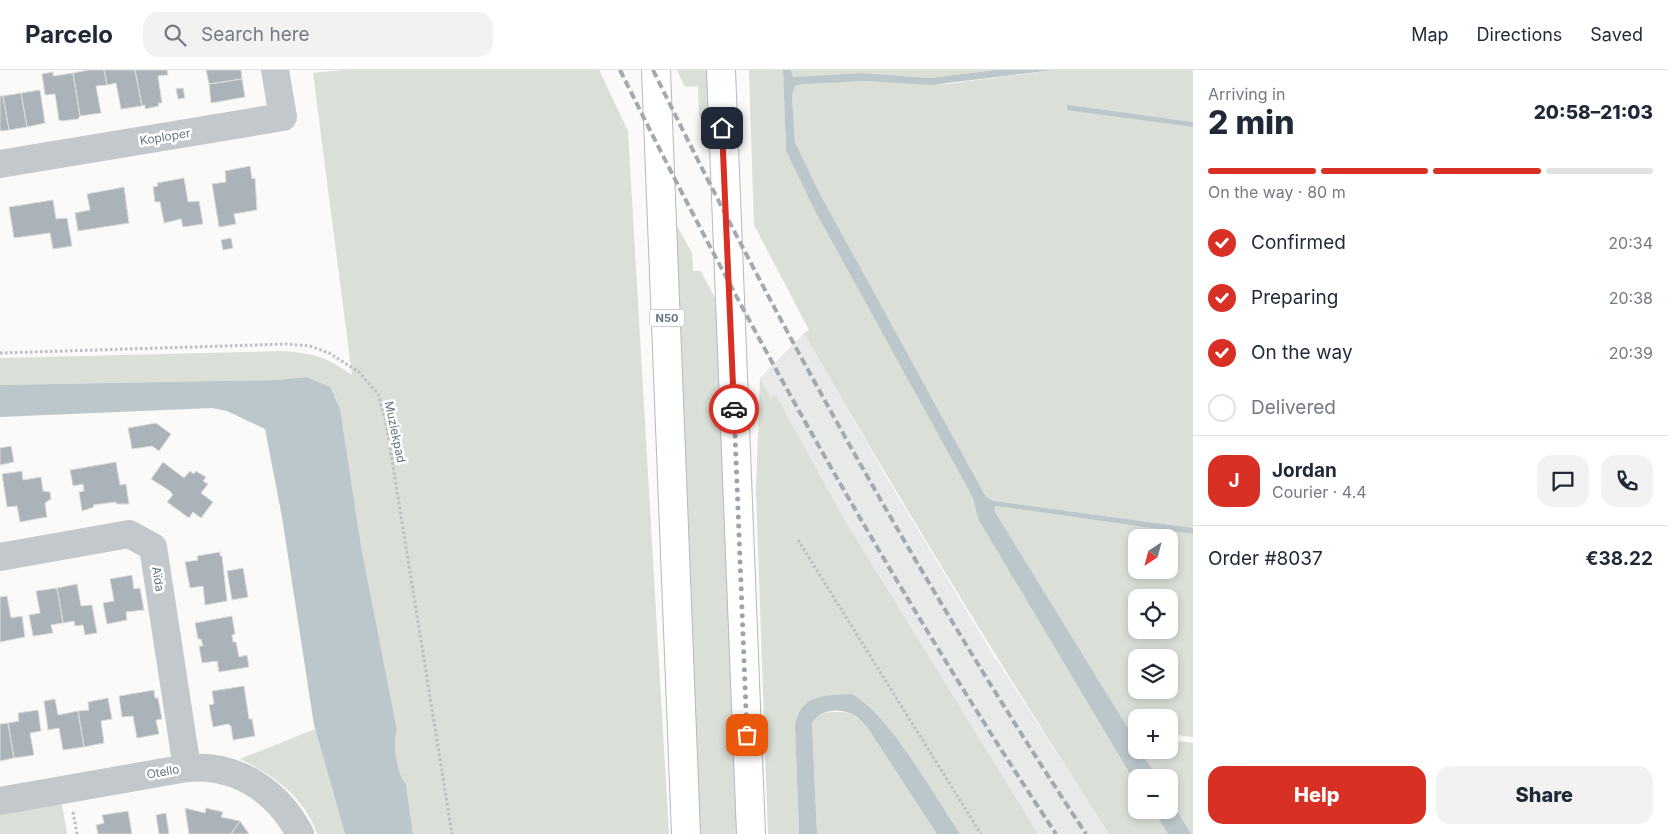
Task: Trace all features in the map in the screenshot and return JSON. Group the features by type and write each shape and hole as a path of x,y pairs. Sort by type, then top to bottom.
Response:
{"highway":[{"name":"N50","path":"656,70 686,834"},
{"path":"721,70 751,834"}],"street":[{"name":"Koploper","path":"0,164 283,117 275,70"},
{"name":"Aïda","path":"0,557 129,534 153,547 187,768"},
{"name":"Otello","path":"0,801 187,768 216,768 252,781 281,805 300,834"}],"path":[{"name":"Muziekpad","path":"0,353 287,344 310,346 329,353 359,372 378,394 386,422 452,834"},
{"path":"798,540 981,834"}],"shaded area":[{"path":"344,70 599,70 628,131 669,834 413,834 406,784 400,773 396,758 395,742 397,730 361,546 340,408 336,398 306,377 275,380 0,385 0,358 283,351 319,357 352,375 313,73"},
{"path":"677,70 711,70 713,144 699,115 698,86 685,87"},
{"path":"749,70 783,70 786,151 814,209 973,498 978,519 1128,772 1128,819 1159,819 1168,834 1109,834 1030,710 878,460 804,333 809,330 754,225"},
{"path":"783,70 791,70 793,77 862,73 930,78 995,70 1053,70 931,85 866,81 802,84 795,86 792,95 795,142 819,192 986,497 994,501 1193,528 1193,534 1178,532 1178,529 1158,529 996,506 994,510 1128,727 1128,759 1146,759 1152,769 1128,769 1128,772 978,519 973,498 814,209 786,151"},
{"path":"791,70 995,70 930,78 862,73 793,77"},
{"path":"1053,70 1193,70 1193,122 1069,105 1066,108 1193,127 1193,528 994,501 986,497 819,192 795,142 792,95 795,86 802,83 866,81 947,84"},
{"path":"1069,105 1193,122 1193,127 1067,110"},
{"path":"672,217 692,253 693,271 701,271 725,318 743,834 697,834"},
{"path":"804,333 891,485 989,648 1109,834 1038,834 941,679 844,519 776,395 771,397 760,378"},
{"path":"306,377 330,387 340,408 361,546 397,730 395,742 396,758 400,773 406,784 413,834 345,834 314,725 282,517 265,429 227,411 212,408 0,417 0,385 275,380"},
{"path":"760,378 771,397 776,395 844,519 1038,834 960,834 898,740 868,707 851,694 795,726 799,834 768,834 756,491"},
{"path":"996,506 1158,529 1128,529 1128,579 1178,579 1178,532 1193,534 1193,737 1178,735 1178,709 1128,709 1127,728 994,510"},
{"path":"851,694 880,718 895,737 925,779 960,834 937,834 867,727 852,714 834,710 818,716 812,725 817,834 799,834 795,726 798,716 808,702 815,699 832,695"},
{"path":"844,712 852,714 867,727 937,834 817,834 812,725 814,720 821,714"},
{"path":"315,729 345,834 317,834 305,809 296,798 276,780 240,759"},
{"path":"1178,741 1193,743 1193,834 1191,834 1178,812 1178,769 1152,769 1146,759 1178,759"},
{"path":"62,804 67,834 0,834 0,814"},
{"path":"1178,812 1191,834 1168,834 1159,819 1178,819"}],"building":[{"path":"88,70 104,70 107,85 96,86 101,113 80,116 73,73"},
{"path":"104,70 135,70 142,106 121,109 116,83 107,85"},
{"path":"135,70 167,70 168,75 158,76 162,103 158,103 159,106 145,109 145,105 142,106"},
{"path":"206,70 241,70 242,79 209,84"},
{"path":"53,72 53,76 73,73 80,116 78,119 59,120 55,94 45,95 42,74"},
{"path":"242,79 245,97 211,103 209,84"},
{"path":"183,88 185,98 178,99 176,89"},
{"path":"40,90 45,123 27,127 21,93"},
{"path":"21,93 27,127 9,130 3,96"},
{"path":"0,96 3,96 9,130 0,131"},
{"path":"250,166 252,179 255,178 257,210 234,214 236,224 219,227 212,184 226,182 225,171"},
{"path":"184,178 188,202 199,201 203,224 183,227 181,219 164,223 160,202 155,202 153,187 158,186 157,183"},
{"path":"124,187 129,223 78,231 75,213 90,210 87,194"},
{"path":"53,200 56,219 67,218 72,246 53,249 50,233 14,238 9,207"},
{"path":"231,238 233,248 223,250 221,240"},
{"path":"156,423 171,434 159,451 152,446 132,449 128,428"},
{"path":"11,446 14,462 0,465 0,448"},
{"path":"116,462 120,485 126,484 129,504 116,504 116,502 93,505 94,507 82,511 79,492 84,491 83,484 73,486 70,470"},
{"path":"163,462 184,478 190,471 194,474 196,471 206,477 203,481 208,484 201,493 213,502 201,518 193,512 189,518 167,502 173,495 151,479"},
{"path":"22,471 23,480 41,477 43,491 50,492 51,499 45,503 47,517 20,522 17,506 7,507 2,474"},
{"path":"220,552 227,601 205,605 203,586 190,588 185,562 198,560 197,556"},
{"path":"243,568 248,597 232,600 227,571"},
{"path":"132,575 134,589 140,588 144,610 126,612 127,620 107,624 103,603 114,601 110,579"},
{"path":"77,584 81,606 92,605 97,633 85,635 83,625 75,626 74,621 63,623 57,588"},
{"path":"57,588 63,623 51,625 53,633 33,636 29,615 40,613 36,591"},
{"path":"7,596 11,618 22,616 25,637 0,642 0,597"},
{"path":"232,616 235,634 232,635 233,642 236,642 239,657 247,655 249,667 219,672 217,661 202,663 199,646 203,646 201,639 198,639 195,623"},
{"path":"244,686 249,719 252,719 255,736 233,740 231,726 228,724 213,727 209,705 214,704 212,691"},
{"path":"154,690 155,698 158,698 162,719 156,720 159,734 137,738 133,716 122,717 119,696"},
{"path":"108,698 112,719 101,721 104,743 84,747 78,711 89,710 88,702"},
{"path":"55,699 58,715 78,711 84,747 63,750 59,728 48,730 44,701"},
{"path":"38,710 41,731 30,733 34,755 14,758 8,723 19,721 18,713"},
{"path":"8,723 14,758 0,761 0,724"},
{"path":"185,808 205,813 206,808 223,812 221,817 240,821 231,834 189,834"},
{"path":"128,811 132,834 98,834 96,825 104,823 102,815"},
{"path":"166,813 169,834 159,834 156,815"},
{"path":"240,821 249,834 231,834"}],"railway":[{"path":"620,70 720,266 826,459 938,648 1056,834"},
{"path":"653,70 752,266 858,459 969,649 1026,742 1086,834"}],"way so far":[{"path":"734,409 747,735"}],"route":[{"path":"722,128 734,409"}]}
